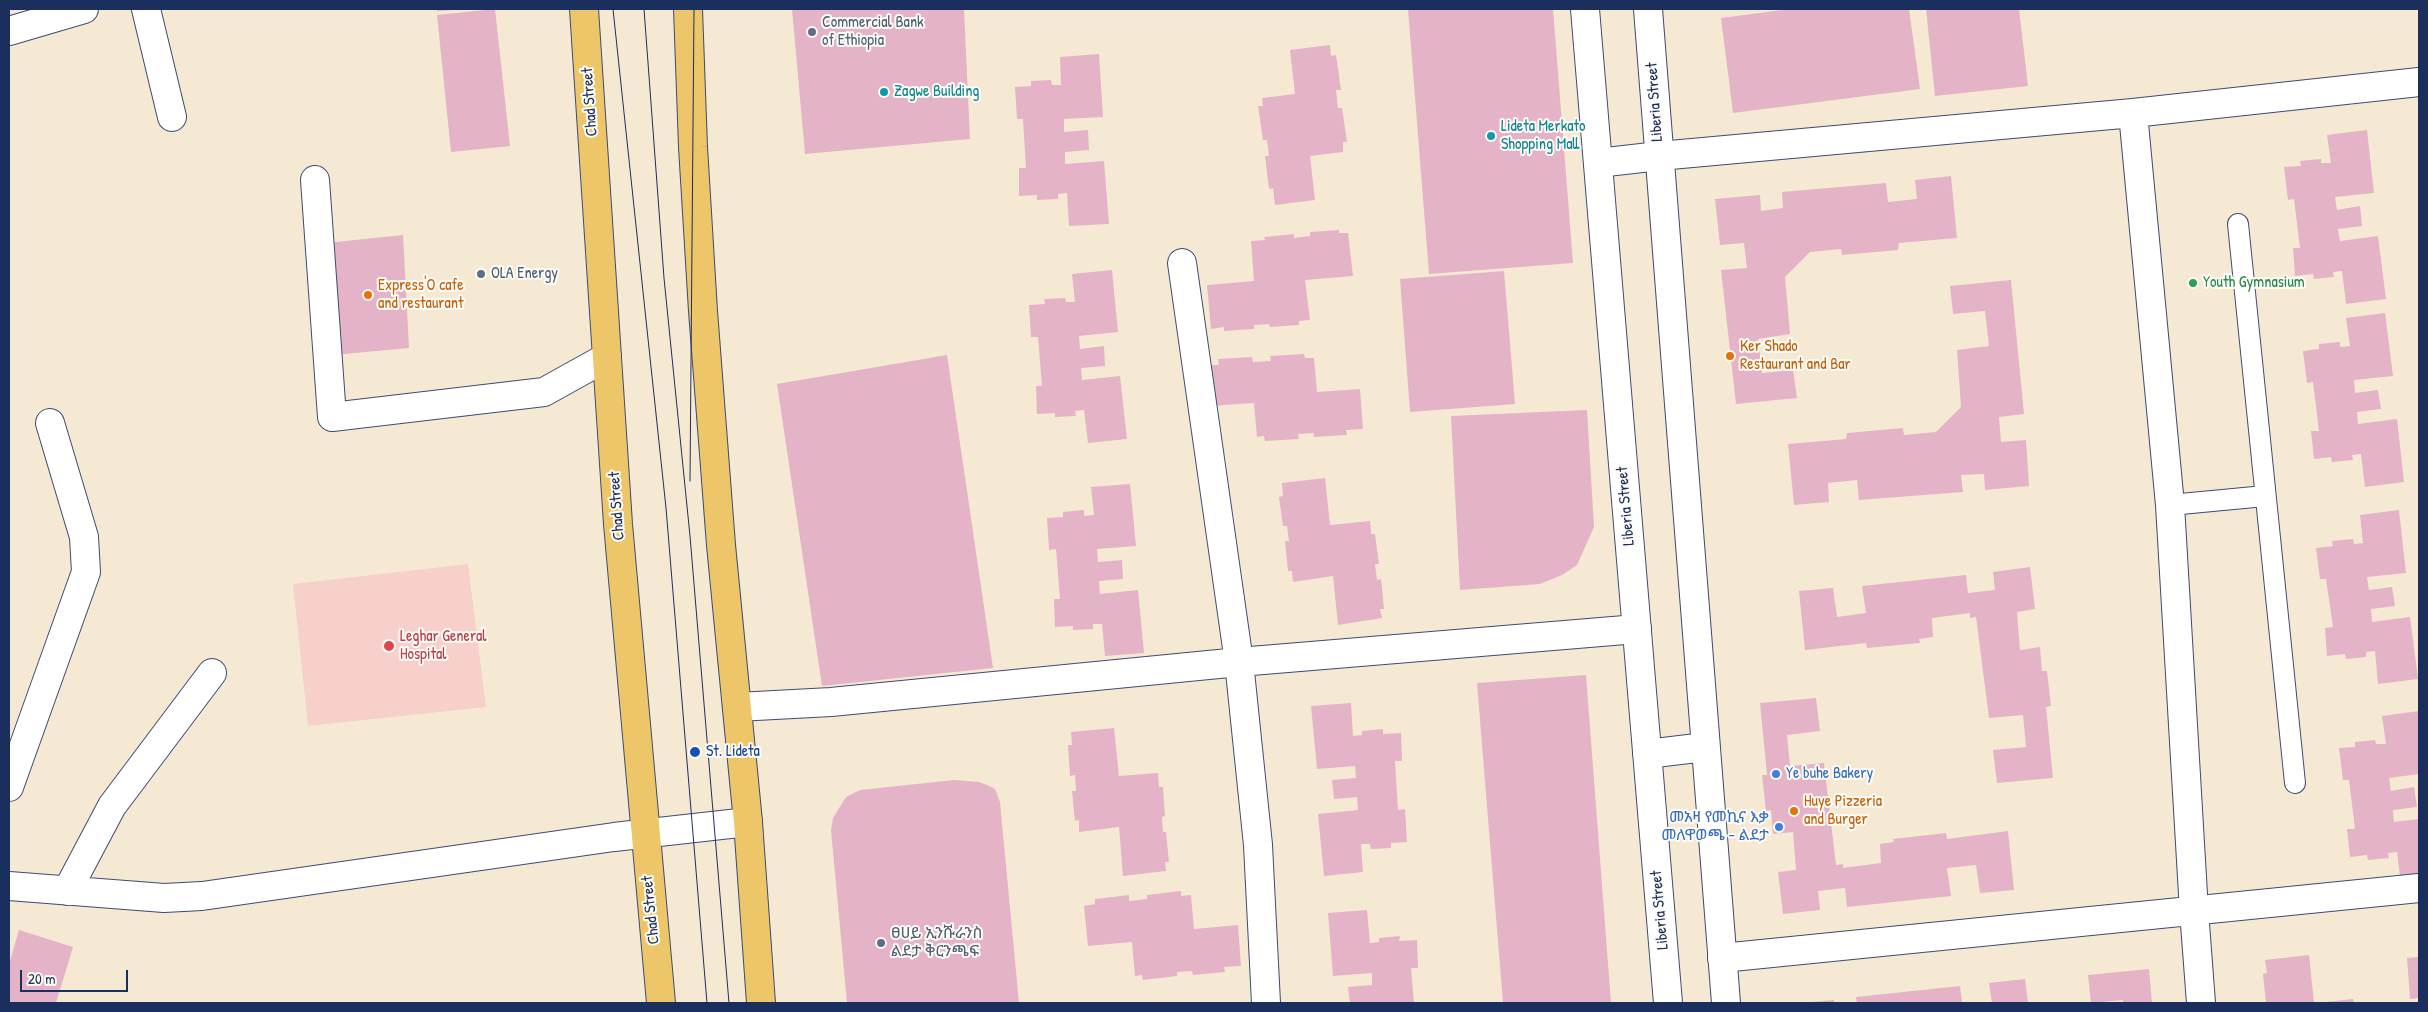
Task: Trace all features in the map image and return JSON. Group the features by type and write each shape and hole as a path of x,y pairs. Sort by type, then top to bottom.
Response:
{"main road":[{"name":"Chad Street","path":"584,9 618,524 660,1003"},
{"path":"688,9 703,311 721,545 748,822 761,1003"}],"street":[{"path":"9,31 84,9"},
{"path":"146,9 172,117"},
{"name":"Liberia Street","path":"1585,9 1668,1003"},
{"name":"Liberia Street","path":"1648,9 1726,1003"},
{"path":"1598,163 2133,113 2419,82"},
{"path":"2133,113 2170,505 2201,1003"},
{"path":"315,180 332,417 544,392 607,357"},
{"path":"1182,263 1239,662 1258,845 1266,1003"},
{"path":"9,787 86,572 84,538 50,423"},
{"path":"737,706 831,702 1239,662 1637,629"},
{"path":"67,890 112,806 212,673"},
{"path":"1648,754 1706,748"},
{"path":"9,886 164,898 202,896 644,833 748,822"},
{"path":"1722,958 2419,888"}],"lane":[{"path":"2238,224 2295,783"},
{"path":"2170,505 2265,496"}],"shaded area":[{"name":"Leghar General Hospital","path":"468,564 486,707 308,726 293,584"}],"building":[{"path":"437,9 454,9 454,10 437,11"},
{"path":"495,9 510,146 451,152 437,15"},
{"name":"Zagwe Building","path":"792,9 964,9 970,139 805,154"},
{"name":"Lideta Merkato Shopping Mall","path":"1408,9 1553,9 1573,263 1429,274"},
{"path":"1790,9 1909,9 1920,89 1733,113 1721,18"},
{"path":"1926,9 2019,9 2028,86 1935,96"},
{"path":"1330,45 1331,56 1336,55 1341,90 1336,90 1338,108 1342,108 1347,142 1343,142 1343,152 1310,156 1315,200 1275,205 1273,188 1269,189 1265,156 1269,156 1267,140 1263,140 1258,106 1263,106 1262,98 1295,94 1290,50"},
{"path":"1099,54 1103,117 1064,119 1064,132 1088,130 1089,150 1065,152 1065,164 1104,161 1109,224 1069,226 1067,193 1058,194 1058,199 1037,200 1037,195 1019,196 1019,168 1026,168 1023,119 1017,119 1015,87 1031,86 1031,81 1051,80 1052,85 1061,85 1060,57"},
{"path":"2367,130 2374,193 2335,197 2337,210 2360,206 2362,226 2338,229 2340,241 2378,236 2386,299 2346,304 2342,271 2333,272 2334,277 2314,279 2313,274 2295,276 2293,248 2300,248 2294,199 2288,200 2284,167 2301,166 2300,161 2321,159 2321,163 2331,163 2327,135"},
{"path":"1951,176 1957,238 1899,243 1898,250 1842,255 1841,249 1810,252 1785,277 1790,334 1758,339 1762,373 1793,370 1797,398 1736,404 1721,270 1747,268 1744,243 1720,245 1715,199 1760,195 1761,211 1783,208 1782,192 1886,183 1888,202 1917,199 1915,180"},
{"path":"1339,230 1339,233 1348,233 1353,276 1305,280 1310,320 1299,321 1299,325 1270,327 1269,324 1254,325 1254,329 1224,331 1224,327 1211,329 1207,285 1254,281 1251,241 1265,240 1264,237 1294,234 1294,238 1310,236 1310,232"},
{"name":"Express'O cafe and restaurant","path":"403,235 409,348 334,355 326,243"},
{"path":"1112,270 1118,332 1079,336 1080,349 1104,346 1105,366 1081,368 1082,380 1120,376 1127,439 1088,443 1084,410 1075,411 1076,416 1055,417 1055,413 1037,414 1036,386 1042,386 1038,337 1031,337 1029,305 1045,304 1044,299 1065,298 1066,302 1075,302 1072,274"},
{"path":"1504,271 1515,404 1410,412 1400,279"},
{"path":"2011,280 2024,414 1999,417 2001,442 2026,440 2029,486 1985,490 1984,474 1961,475 1963,492 1859,500 1857,480 1828,483 1829,502 1794,505 1788,444 1846,439 1847,433 1903,428 1904,435 1936,432 1961,407 1957,350 1989,346 1985,311 1953,314 1950,286"},
{"path":"2385,313 2393,376 2354,380 2355,393 2378,390 2381,409 2357,412 2358,424 2397,419 2404,482 2365,487 2361,454 2352,455 2353,460 2332,462 2331,457 2314,459 2311,431 2319,431 2313,382 2307,383 2303,351 2319,349 2319,344 2340,342 2340,347 2350,346 2346,318"},
{"path":"1304,354 1305,358 1314,358 1317,392 1360,389 1363,429 1346,430 1347,435 1314,437 1314,433 1298,434 1299,439 1265,441 1264,436 1257,437 1254,403 1210,406 1207,365 1219,365 1218,359 1252,357 1253,362 1271,361 1270,356"},
{"path":"947,355 993,668 822,686 777,384"},
{"path":"1587,410 1594,527 1577,565 1562,575 1540,584 1460,590 1451,416"},
{"path":"1325,478 1330,525 1370,521 1371,534 1375,534 1379,564 1375,564 1377,580 1381,579 1384,609 1380,609 1382,618 1338,625 1333,576 1293,582 1292,571 1288,571 1285,541 1289,541 1287,526 1283,526 1279,497 1283,496 1282,483"},
{"path":"1130,484 1136,546 1097,549 1098,562 1122,560 1123,579 1099,581 1100,594 1138,590 1144,653 1105,656 1102,624 1093,624 1093,629 1073,630 1073,626 1055,627 1054,599 1060,599 1056,549 1049,550 1047,518 1063,517 1063,512 1084,510 1084,516 1094,515 1091,487"},
{"path":"2399,510 2406,573 2367,577 2369,590 2392,587 2395,606 2371,609 2372,622 2410,617 2418,679 2378,684 2375,651 2366,652 2366,657 2346,659 2345,654 2327,656 2325,628 2333,627 2326,579 2320,579 2316,548 2333,546 2332,541 2353,539 2354,544 2363,543 2360,515"},
{"path":"2030,567 2035,609 2017,612 2020,650 2040,647 2042,671 2047,671 2051,706 2046,707 2053,778 1997,783 1993,750 2026,747 2023,715 1989,718 1976,617 1970,618 1970,613 1932,618 1933,637 1919,639 1920,643 1867,648 1866,643 1805,650 1799,591 1833,588 1837,617 1866,613 1862,586 1966,575 1968,593 1995,590 1993,572"},
{"path":"1586,675 1611,1003 1503,1003 1477,683"},
{"path":"1816,698 1820,731 1787,735 1790,766 1824,763 1836,865 1843,864 1843,868 1881,863 1880,844 1894,842 1893,839 1946,833 1947,839 2008,831 2014,890 1980,893 1976,865 1947,868 1951,896 1847,907 1845,888 1818,891 1820,910 1783,914 1778,872 1796,870 1793,832 1773,834 1771,810 1766,811 1762,775 1767,775 1760,703"},
{"path":"1351,703 1353,736 1362,735 1362,731 1383,729 1383,734 1401,733 1402,761 1395,761 1398,810 1405,809 1407,842 1391,843 1391,848 1371,849 1370,844 1361,844 1363,872 1324,876 1318,814 1358,810 1357,797 1334,799 1332,780 1356,778 1355,766 1317,769 1311,706"},
{"path":"2419,711 2419,774 2389,778 2391,791 2414,787 2417,807 2393,810 2394,822 2419,819 2419,882 2401,884 2397,852 2388,853 2389,858 2368,860 2367,855 2350,857 2347,829 2355,829 2349,780 2343,780 2339,748 2355,747 2355,742 2375,740 2376,744 2386,744 2382,716"},
{"path":"1114,728 1119,776 1158,773 1159,787 1163,787 1165,816 1162,817 1163,832 1166,832 1169,862 1165,862 1166,871 1123,876 1119,827 1079,832 1079,820 1075,821 1072,791 1076,791 1075,775 1070,776 1068,745 1072,745 1071,732"},
{"path":"954,780 979,782 987,785 995,789 1000,802 1019,1003 847,1003 831,830 833,818 846,797 860,790"},
{"path":"1181,891 1181,896 1191,895 1194,929 1238,925 1241,966 1224,967 1225,972 1193,975 1192,971 1177,972 1177,976 1143,980 1142,975 1135,976 1132,942 1088,946 1084,906 1095,904 1095,899 1129,895 1129,901 1147,899 1147,895"},
{"path":"1367,910 1370,943 1379,942 1379,938 1400,936 1399,941 1417,940 1418,968 1411,968 1414,1003 1350,1003 1348,987 1372,985 1372,973 1333,976 1328,913"},
{"path":"19,930 73,947 56,1003 9,1003 9,964"},
{"path":"2309,955 2314,1003 2266,1003 2263,974 2267,973 2265,960"},
{"path":"2419,957 2419,998 2410,999 2407,958"},
{"path":"2149,969 2152,1003 2123,1003 2123,1000 2091,1003 2088,975"},
{"path":"2025,979 2028,1003 1992,1003 1989,983"},
{"path":"1960,986 1962,1003 1857,1003 1856,997"},
{"path":"2353,999 2354,1003 2325,1003 2325,1002"},
{"path":"1834,1000 1834,1003 1811,1003 1811,1002"}],"tram line":[{"path":"613,9 666,508 707,1003"},
{"path":"644,9 664,278 690,536 729,1003"},
{"path":"690,481 694,9"}],"place":[{"name":"Commercial Bank of Ethiopia","path":"812,32"},
{"name":"Zagwe Building","path":"884,92"},
{"name":"Lideta Merkato Shopping Mall","path":"1491,136"},
{"name":"OLA Energy","path":"481,274"},
{"name":"Youth Gymnasium","path":"2193,283"},
{"name":"Express'O cafe and restaurant","path":"368,295"},
{"name":"Ker Shado Restaurant and Bar","path":"1730,356"},
{"name":"Leghar General Hospital","path":"389,646"},
{"name":"St. Lideta","path":"695,752"},
{"name":"Ye buhe Bakery","path":"1776,774"},
{"name":"Huye Pizzeria and Burger","path":"1794,811"},
{"name":"መአዛ የመኪና እቃ መለዋወጫ - ልደታ","path":"1779,827"},
{"name":"ፀሀይ ኢንሹራንስ ልደታ ቅርንጫፍ","path":"881,943"}]}
